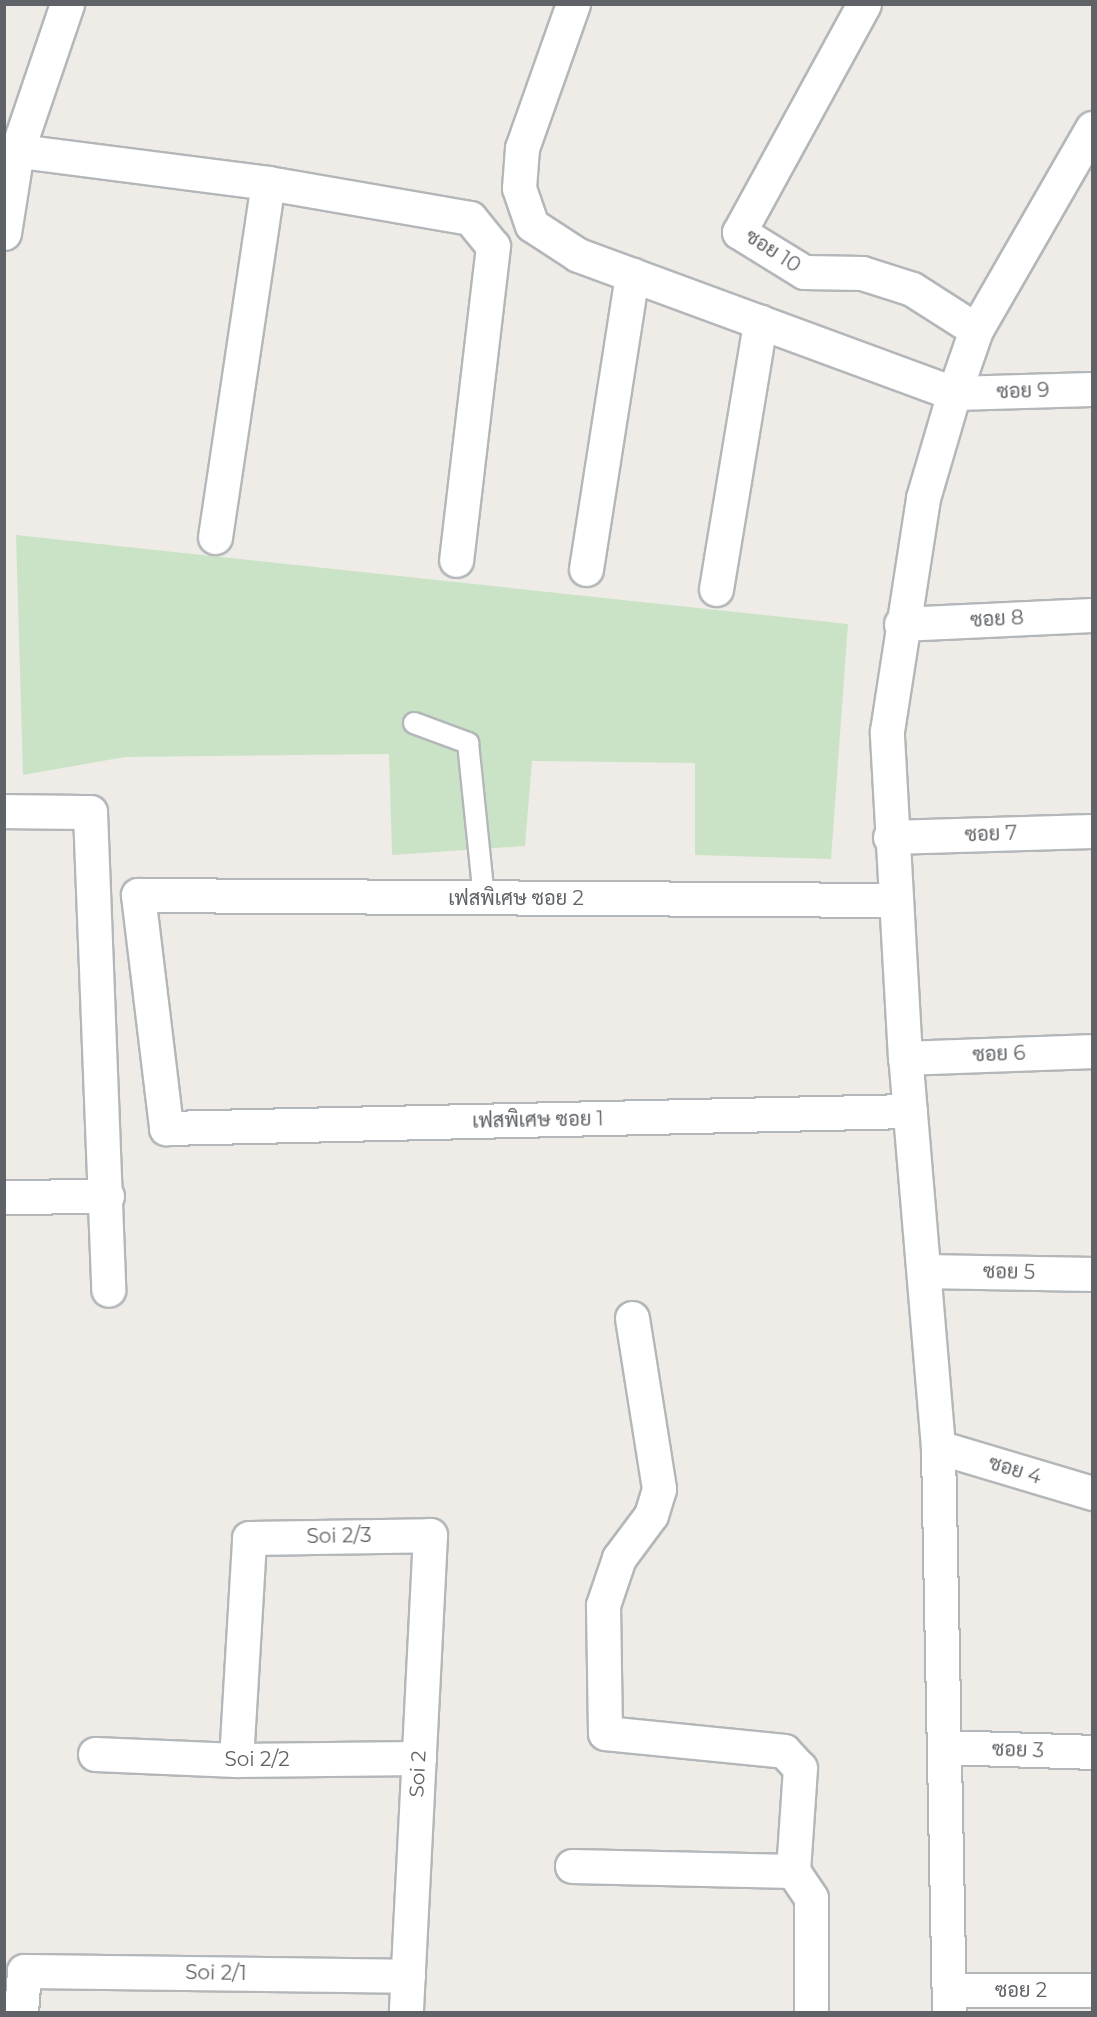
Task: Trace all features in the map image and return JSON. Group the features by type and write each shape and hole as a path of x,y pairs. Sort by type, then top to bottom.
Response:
{"street":[{"path":"4,233 11,150 67,4"},
{"path":"573,4 522,148 519,188 532,225 578,255 954,393"},
{"name":"ซอย 10","path":"864,4 739,232 804,273 861,273 912,289 976,330"},
{"path":"949,2001 939,1447 905,1058 890,837 887,732 901,624 924,498 954,393 976,330 1092,128"},
{"path":"11,150 268,183 470,218 493,246 456,560"},
{"path":"215,537 268,183"},
{"path":"585,569 632,275"},
{"path":"716,589 760,322"},
{"name":"ซอย 9","path":"954,393 1092,389"},
{"name":"ซอย 8","path":"901,624 1092,615"},
{"path":"4,811 90,812 107,1196 108,1290"},
{"name":"ซอย 7","path":"890,837 1092,831"},
{"name":"เฟสพิเศษ ซอย 2","path":"166,1128 138,895 894,900"},
{"name":"ซอย 6","path":"905,1058 1092,1051"},
{"name":"เฟสพิเศษ ซอย 1","path":"166,1128 910,1111"},
{"path":"4,1197 107,1196"},
{"name":"ซอย 5","path":"925,1271 1092,1274"},
{"path":"632,1318 659,1489 651,1515 619,1558 603,1605 605,1733 784,1751 800,1768 793,1871 811,1899 811,2013"},
{"name":"ซอย 4","path":"939,1447 1092,1493"},
{"name":"Soi 2/3","path":"236,1760 249,1538 429,1535"},
{"name":"Soi 2","path":"406,2013 429,1535"},
{"name":"ซอย 3","path":"944,1747 1092,1752"},
{"name":"Soi 2/2","path":"96,1754 236,1760 419,1758"},
{"path":"572,1866 793,1871"},
{"name":"Soi 2/1","path":"21,2013 24,1971 408,1976"},
{"name":"ซอย 2","path":"949,2001 1092,1990"}],"lane":[{"path":"414,723 468,743 484,897"}],"green space":[{"path":"16,535 848,624 831,859 695,855 695,763 532,761 525,846 392,855 389,754 125,757 23,775"}]}
